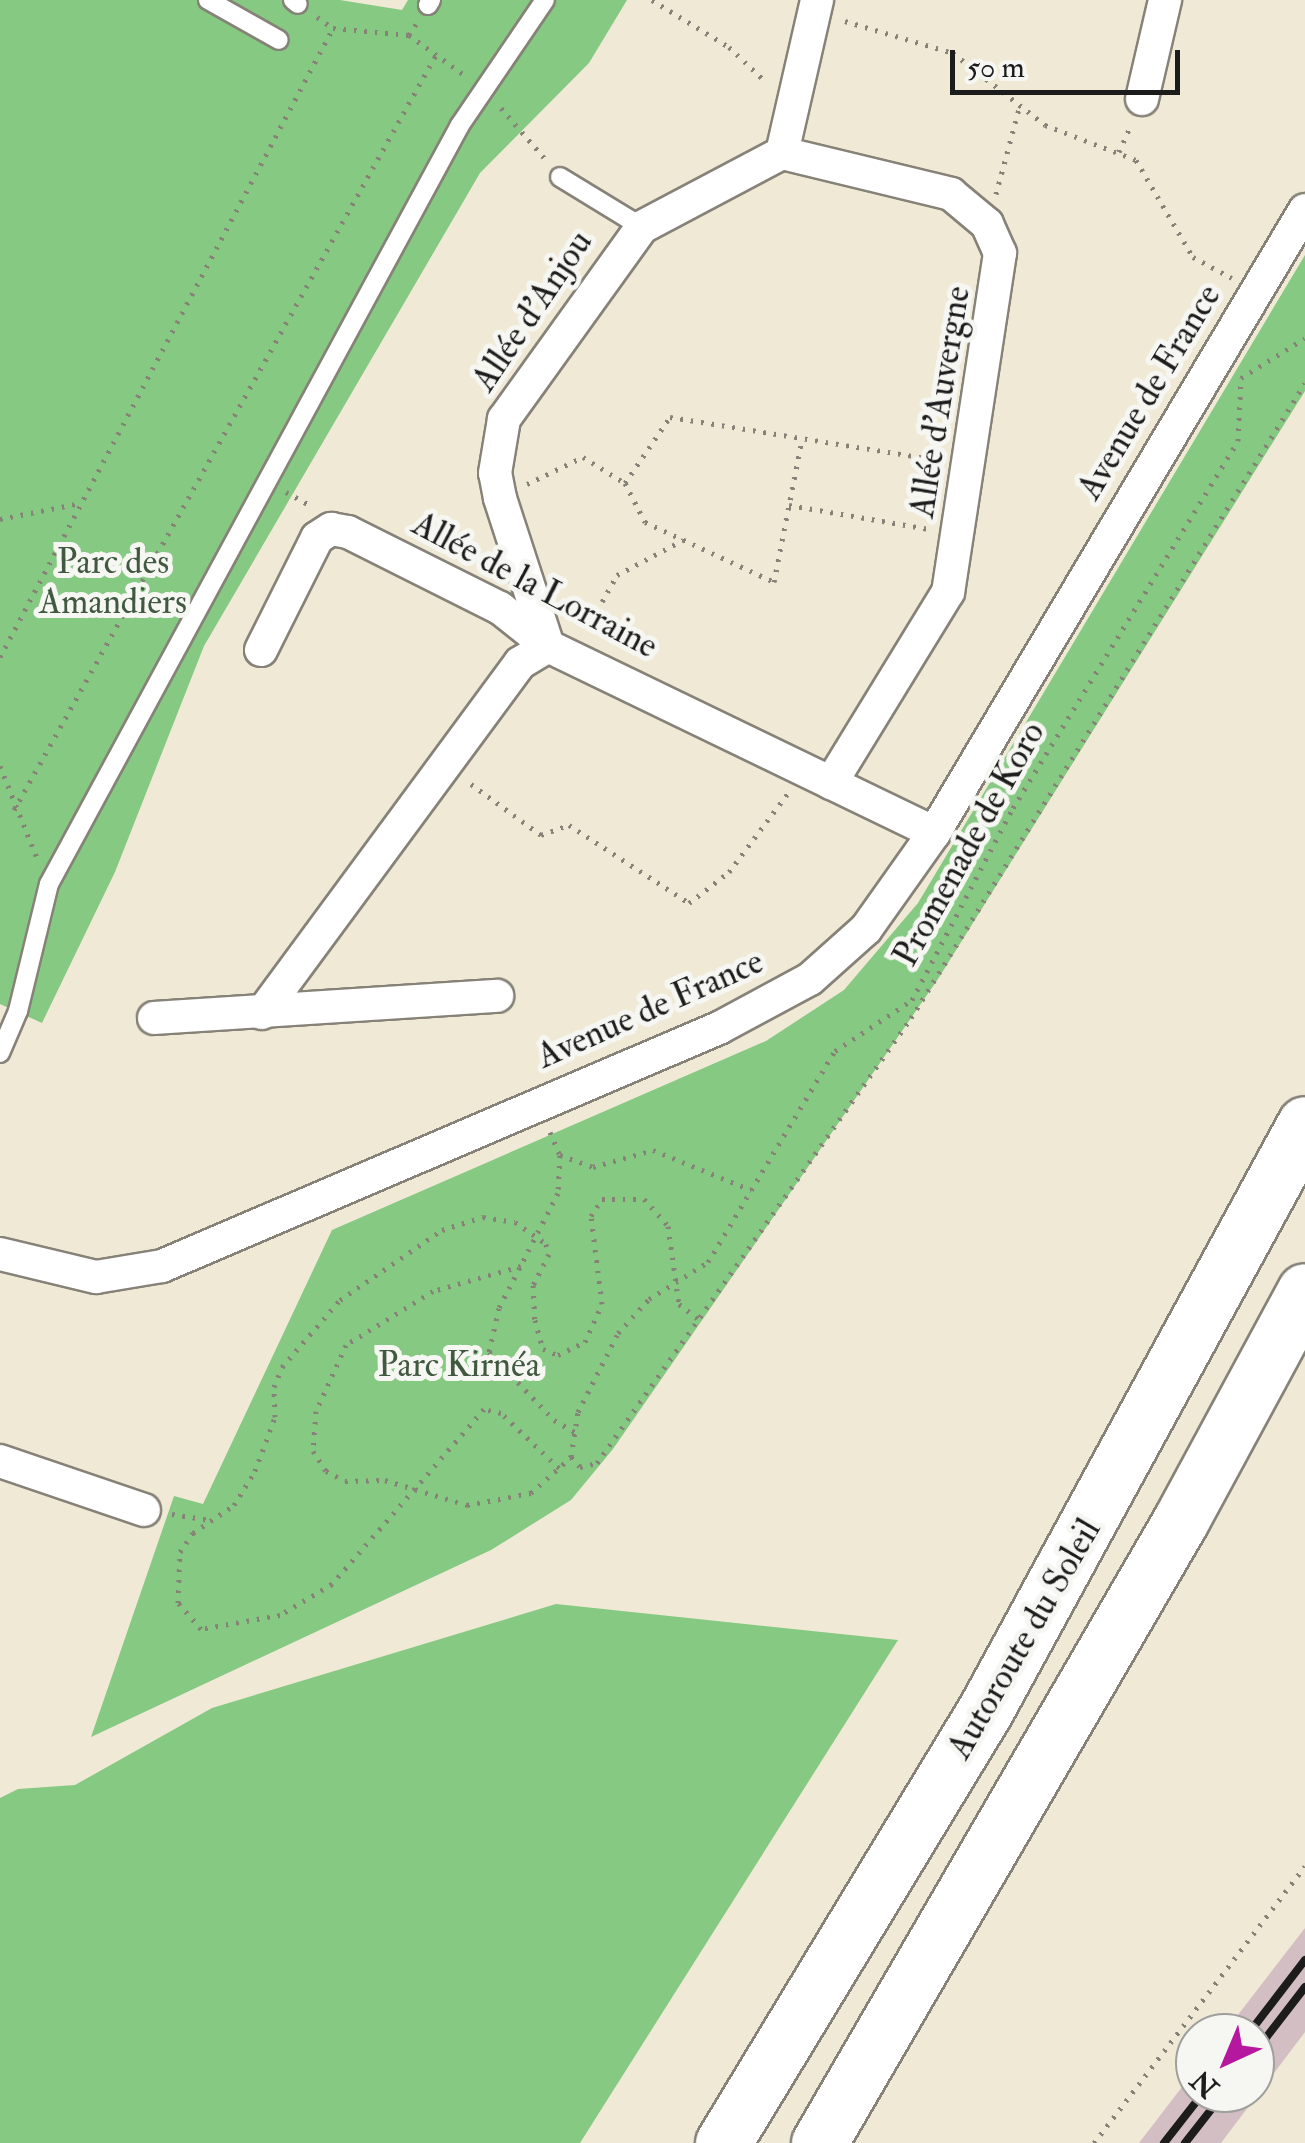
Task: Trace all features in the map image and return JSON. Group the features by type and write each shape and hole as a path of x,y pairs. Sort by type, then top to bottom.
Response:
{"highway":[{"name":"Autoroute du Soleil","path":"723,2143 986,1709 1305,1124"},
{"path":"819,2143 1182,1520 1305,1291"}],"street":[{"path":"1142,98 1166,0"},
{"path":"815,6 782,154 935,187 987,224"},
{"name":"Allée d'Anjou","path":"560,649 500,498 495,473 504,419 642,227 782,154"},
{"name":"Avenue de France","path":"0,1254 96,1277 162,1266 719,1028 810,979 842,953 934,833 1305,210"},
{"name":"Allée d'Auvergne","path":"818,777 940,612 960,534 1001,272 987,224"},
{"path":"260,650 318,538 331,528"},
{"name":"Allée de la Lorraine","path":"331,528 500,608 560,649 934,833"},
{"path":"262,1013 520,663 560,649"},
{"path":"154,1018 497,996"},
{"path":"0,1461 144,1510"}],"lane":[{"path":"208,0 279,40"},
{"path":"0,1053 18,1011 49,884 484,90 545,0"},
{"path":"560,177 642,227"}],"path":[{"path":"652,0 729,47 794,99"},
{"path":"296,2 333,28 409,35 484,90 560,177"},
{"path":"409,35 430,2"},
{"path":"815,6 952,53 1045,125 1136,160 1193,257 1256,292"},
{"path":"0,657 333,28"},
{"path":"14,810 436,54"},
{"path":"987,224 1020,105"},
{"name":"Promenade de Koro","path":"751,1190 835,1051 912,1000 1012,808 1238,441 1241,378 1305,338"},
{"path":"571,1457 580,1467 597,1463 911,1018 1305,383"},
{"path":"625,483 670,417 971,465"},
{"path":"500,498 583,457 625,483 645,522 774,582 802,439"},
{"path":"270,483 320,511 331,528"},
{"path":"0,519 82,503"},
{"path":"789,505 960,534"},
{"path":"560,649 617,575 683,540"},
{"path":"0,766 14,810 49,884"},
{"path":"446,766 540,835 569,824 689,903 729,872 818,777"},
{"path":"520,1266 433,1291 355,1337 333,1362 316,1411 313,1451 326,1472 344,1481 385,1480 467,1505 505,1502 531,1493 571,1457 575,1432 618,1334 648,1298 708,1262 751,1190 654,1150 592,1167 560,1155 558,1193 499,1308 489,1352 554,1420 575,1432"},
{"path":"558,1468 501,1413 484,1410 332,1584 276,1616 201,1628 178,1603 180,1552 212,1520 234,1505 255,1471 272,1428 282,1367 340,1300 442,1230 483,1218 536,1234 549,1254 534,1285 534,1320 543,1349 558,1355 584,1342 602,1304 591,1216 602,1199 644,1199 668,1226 678,1304 700,1320"},
{"path":"144,1510 212,1520"},
{"path":"1094,2143 1305,1866"}],"shaded area":[{"path":"1305,1928 1305,2032 1275,2072 1275,2013 1239,2013"},
{"path":"1175,2096 1175,2113 1244,2113 1221,2143 1139,2143"}],"green space":[{"name":"Parc des Amandiers","path":"0,0 340,0 402,10 408,0 627,0 589,63 480,173 204,646 115,872 42,1023 0,1004"},
{"name":"Parc Kirnéa","path":"1305,255 1305,391 938,979 613,1449 571,1500 491,1550 91,1737 174,1496 203,1504 332,1230 766,1041 844,990 918,903"},
{"path":"556,1604 898,1640 580,2143 0,2143 0,1798 18,1789 75,1785 212,1708"}],"railway":[{"path":"1264,2013 1305,1960"},
{"path":"1275,2026 1305,1987"},
{"path":"1164,2143 1187,2113"},
{"path":"1185,2143 1208,2113"}]}
